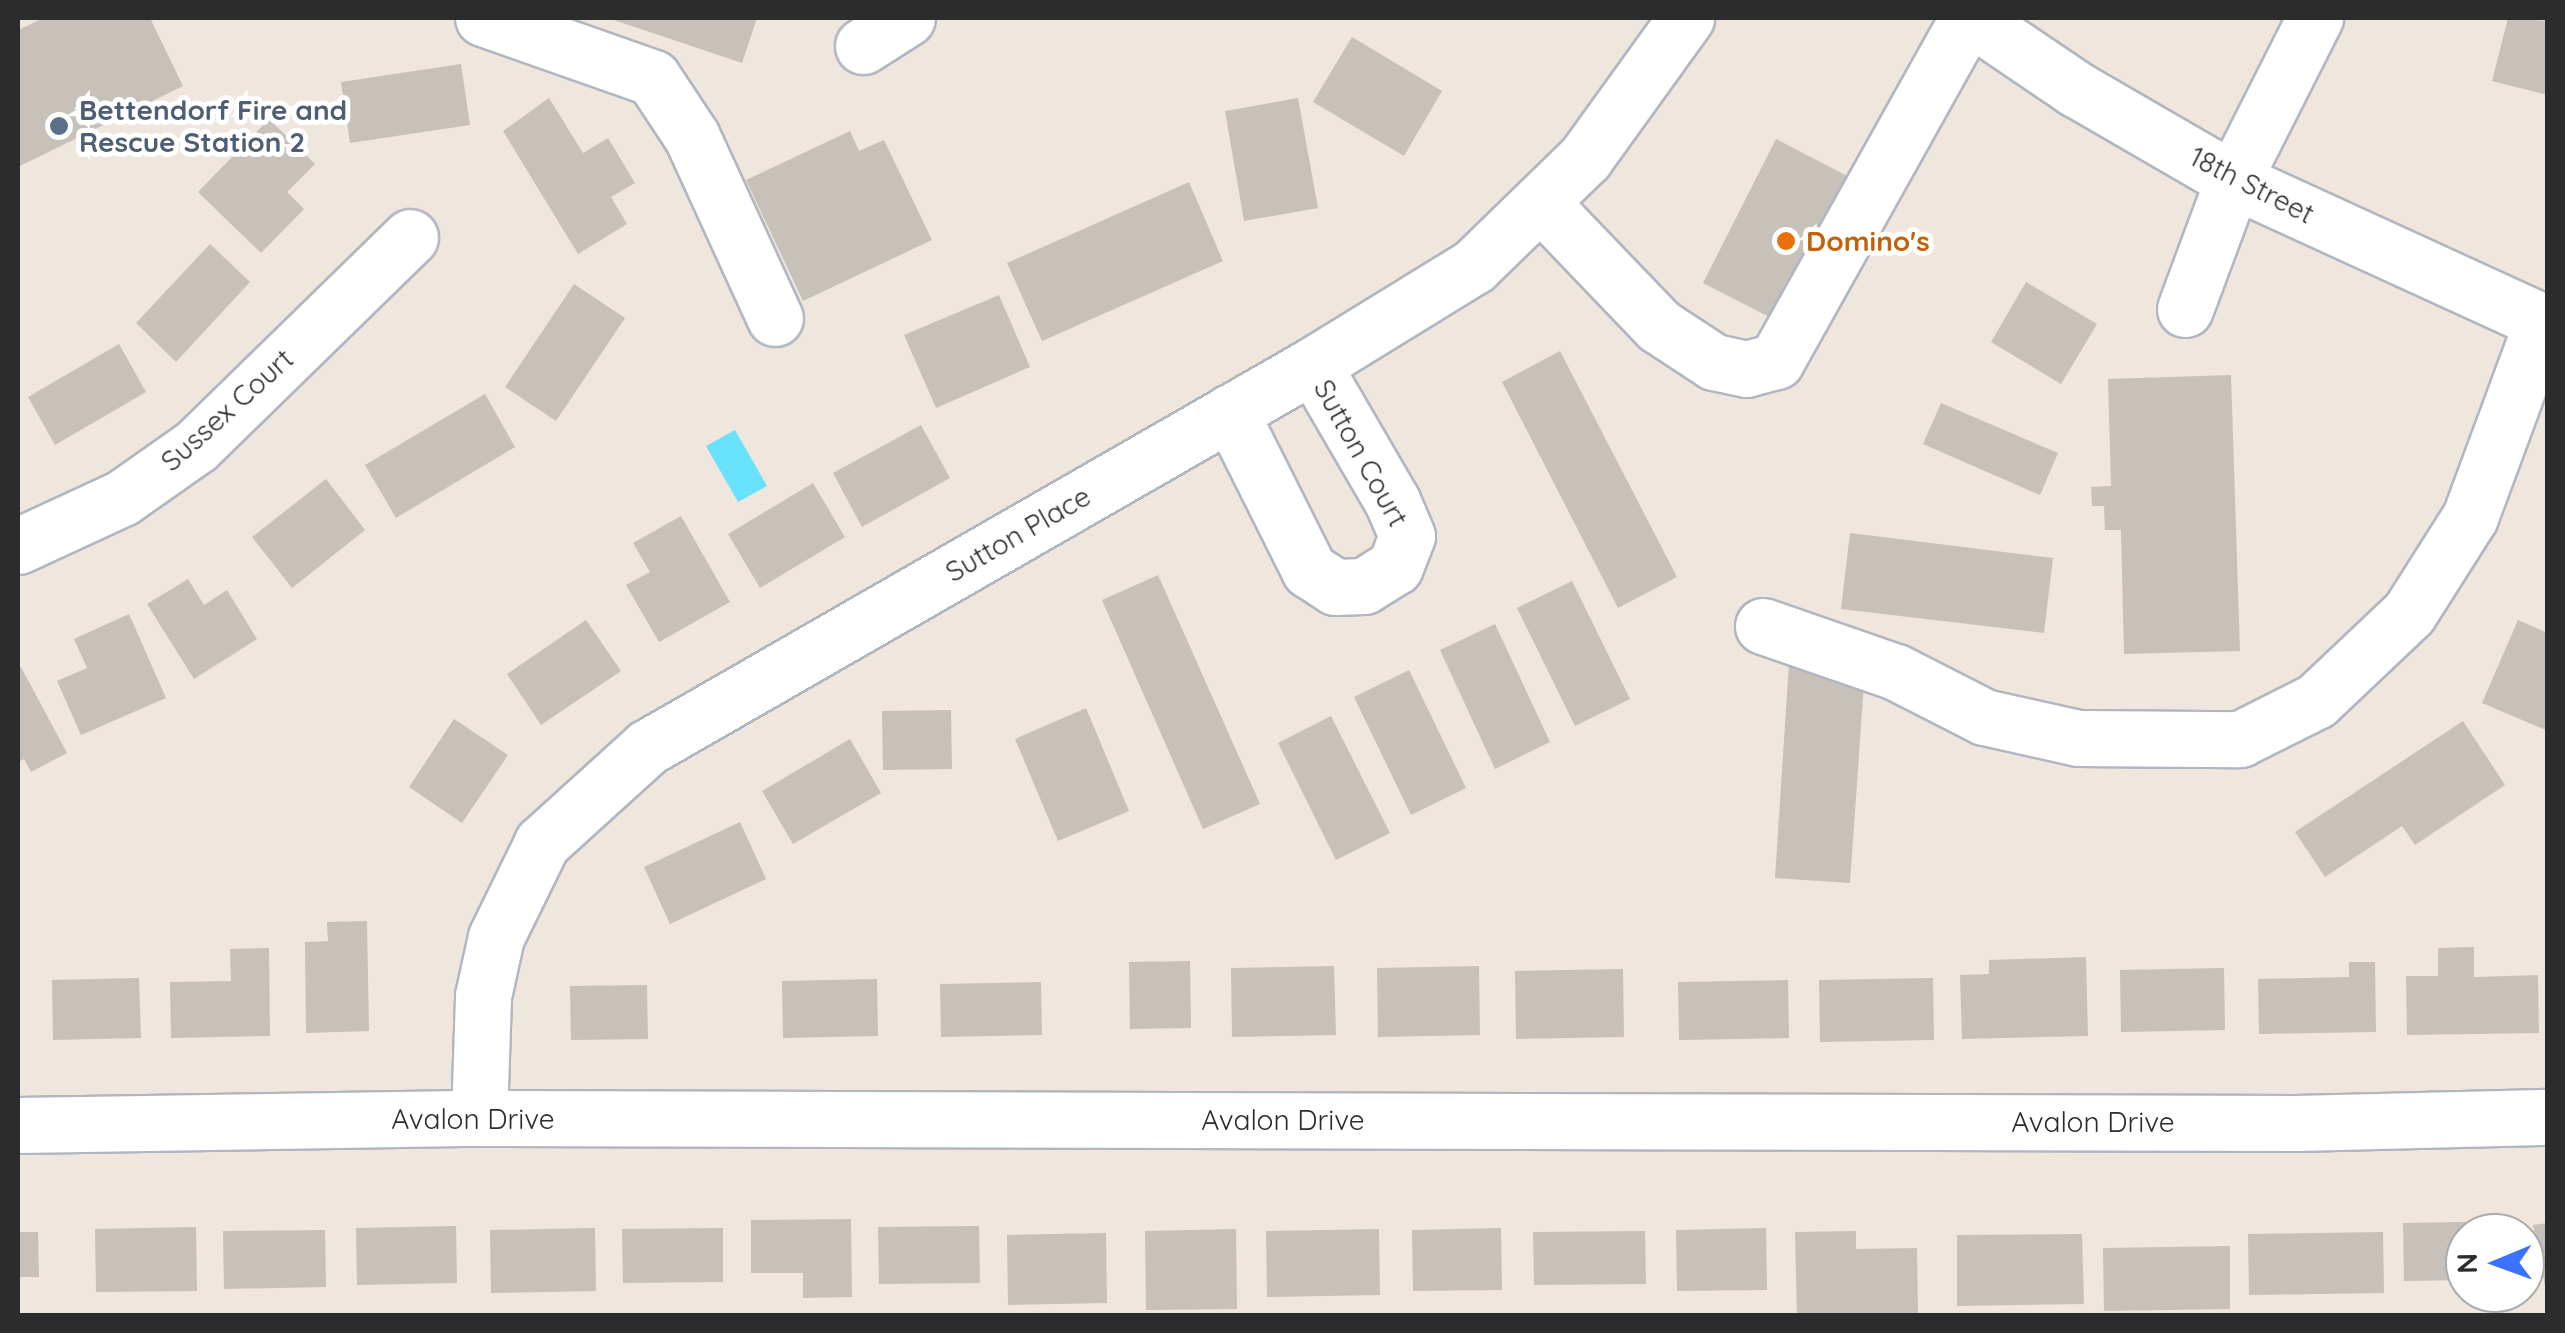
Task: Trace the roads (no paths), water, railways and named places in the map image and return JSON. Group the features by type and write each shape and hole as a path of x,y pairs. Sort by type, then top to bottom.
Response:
{"street":[{"path":"483,18 654,78 692,137 775,318"},
{"name":"Sutton Place","path":"479,1118 483,996 496,937 542,843 648,746 1313,365 1474,266 1585,158 1686,18"},
{"path":"1540,202 1659,326 1714,362 1746,370 1776,361 1970,18"},
{"name":"18th Street","path":"1970,18 2076,89 2233,180 2545,323"},
{"path":"2185,309 2233,180 2315,18"},
{"name":"Sussex Court","path":"18,546 122,498 196,446 410,237"},
{"path":"1763,626 1896,672 1984,717 2078,738 2240,739 2316,701 2409,613 2470,517 2545,323"},
{"name":"Sutton Court","path":"1230,412 1309,570 1334,586 1364,586 1395,567 1407,536 1392,501 1313,365"},
{"name":"Avalon Drive","path":"18,1125 479,1118 2296,1122 2548,1117"}],"water":[{"path":"735,430 767,486 738,502 706,446"}],"place":[{"name":"Bettendorf Fire and Rescue Station 2","path":"59,126"},
{"name":"Domino's","path":"1786,241"}]}
